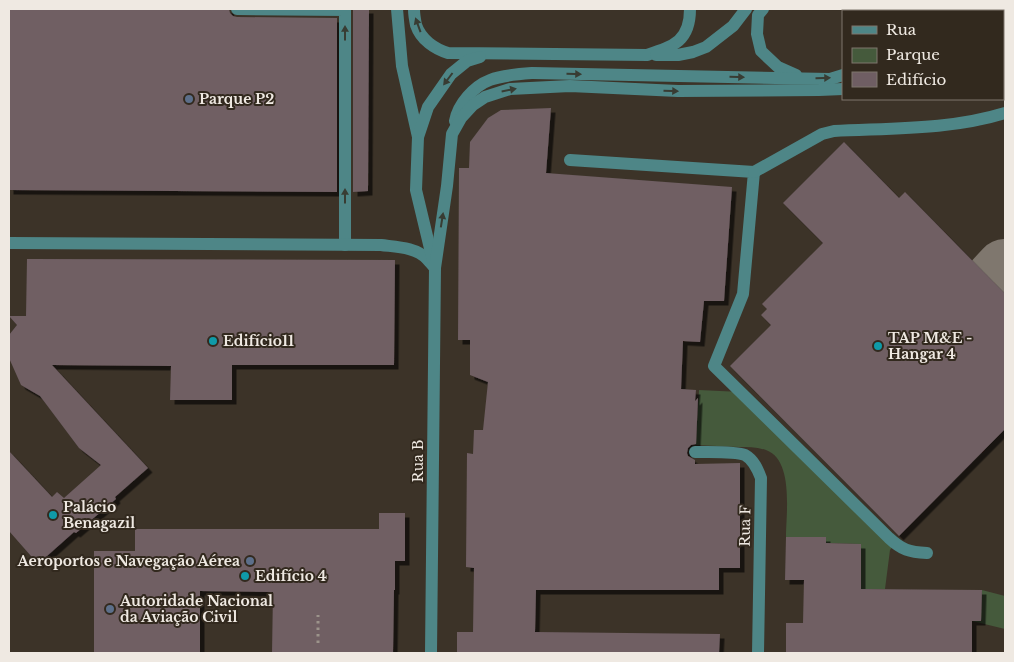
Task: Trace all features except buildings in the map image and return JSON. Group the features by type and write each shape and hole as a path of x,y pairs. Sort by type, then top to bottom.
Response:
{"street":[{"path":"237,9 345,10 345,244"},
{"path":"397,9 402,66 418,137 416,190 434,268"},
{"path":"414,9 416,26 427,42 440,51 448,53 678,56 706,47 733,26 746,9"},
{"path":"647,55 669,48 677,43 688,26 690,9"},
{"path":"763,9 758,16 757,34 761,50 778,67 803,78"},
{"path":"418,137 428,107 451,74 467,61 488,54"},
{"path":"434,268 447,186 452,134 457,112 465,100 489,80 533,73 830,79 842,74"},
{"path":"452,134 461,118 473,105 485,96 510,89 570,86 678,91 819,90 842,88"},
{"path":"570,160 754,172 822,134 834,131 956,124 1005,113"},
{"path":"754,172 743,294 714,366 898,547 927,553"},
{"path":"9,243 381,245 402,247 418,252 434,268"},
{"name":"Rua B","path":"431,653 434,268"},
{"name":"Rua F","path":"695,452 732,453 745,456 756,466 761,478 758,653"}],"path":[{"path":"318,615 318,643"}],"green space":[{"path":"699,390 741,392 895,544 890,550 885,589 861,589 861,544 826,543 826,537 786,537 787,502 785,476 775,456 766,450 756,448 696,445"},
{"path":"982,590 1005,596 1005,629 972,621 981,621"}],"taxiway":[{"path":"993,282 1005,269"}],"place":[{"name":"Parque P2","path":"189,99"},
{"name":"Edifício11","path":"213,341"},
{"name":"TAP M&E - Hangar 4","path":"878,346"},
{"name":"Palácio Benagazil","path":"53,515"},
{"name":"Aeroportos e Navegação Aérea","path":"250,561"},
{"name":"Edifício 4","path":"245,576"},
{"name":"Autoridade Nacional da Aviação Civil","path":"110,609"}]}
